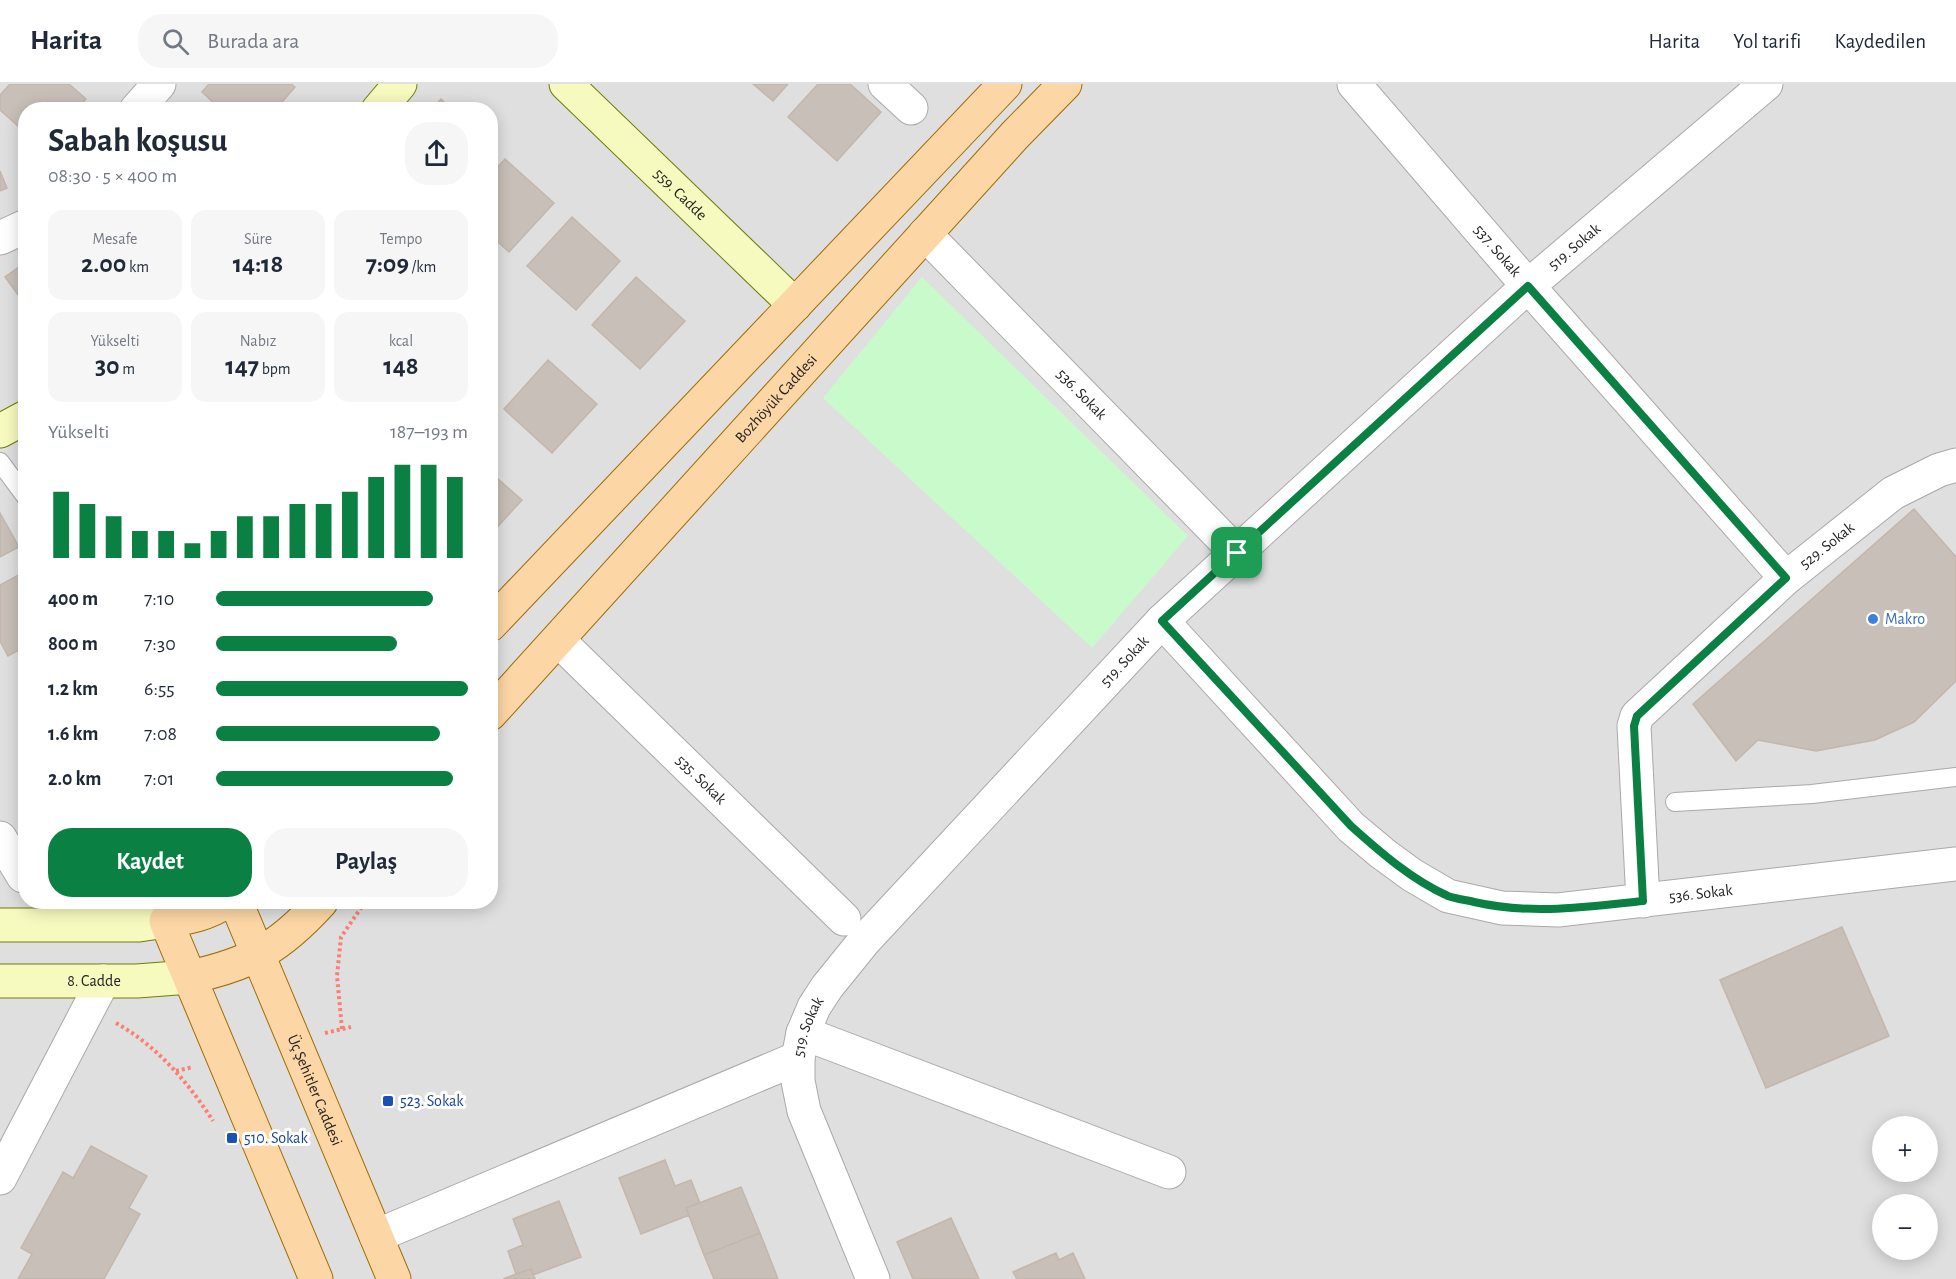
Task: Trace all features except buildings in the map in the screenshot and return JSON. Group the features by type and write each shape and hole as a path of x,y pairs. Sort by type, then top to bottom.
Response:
{"main road":[{"path":"498,617 1005,84"},
{"name":"Bozhöyük Caddesi","path":"498,705 1015,135 1065,84"},
{"path":"213,909 191,917 166,921 316,1279"},
{"name":"Üç Şehitler Caddesi","path":"239,909 394,1279"},
{"path":"190,977 238,964 258,955 278,944 315,909"}],"street":[{"path":"143,102 159,84"},
{"path":"385,102 400,84"},
{"name":"559. Cadde","path":"566,84 795,304"},
{"path":"885,84 911,108"},
{"name":"537. Sokak","path":"1354,84 1528,286 1786,578"},
{"name":"519. Sokak","path":"873,1279 804,1111 798,1081 801,1046 814,1007 827,987 865,940 1162,621 1528,286 1766,84"},
{"path":"0,238 18,230"},
{"name":"536. Sokak","path":"925,234 1237,553"},
{"path":"0,431 18,421"},
{"name":"529. Sokak","path":"1643,901 1634,726 1637,716 1786,578 1893,493 1939,470 1956,465"},
{"name":"536. Sokak","path":"1162,621 1351,826 1397,864 1448,896 1502,908 1557,910 1956,864"},
{"name":"535. Sokak","path":"558,640 844,919"},
{"path":"0,838 18,868"},
{"path":"0,925 138,925 166,921"},
{"name":"8. Cadde","path":"0,981 154,981 190,977"},
{"path":"0,1178 103,981"},
{"path":"376,1236 801,1046 1169,1172"}],"lane":[{"path":"0,462 18,486"},
{"path":"1675,802 1812,794 1956,777"}],"path":[{"path":"342,1029 337,976 341,937 360,909"},
{"path":"151,1047 176,1071 198,1098 217,1128"}],"shaded area":[{"path":"0,84 1956,84 1956,1279 0,1279"}],"green space":[{"path":"922,277 1188,536 1092,648 823,398"}],"place":[{"name":"Makro","path":"1873,619"},
{"name":"523. Sokak","path":"388,1101"},
{"name":"510. Sokak","path":"232,1138"}],"route":[{"path":"1528,286 1786,578 1637,716 1634,726 1643,901 1557,910 1502,908 1448,896 1412,875 1382,853 1351,826 1162,621 1237,553 1528,286"}]}
